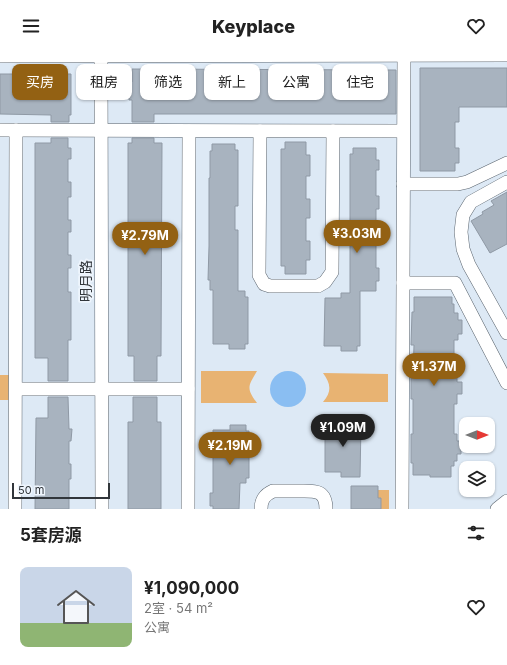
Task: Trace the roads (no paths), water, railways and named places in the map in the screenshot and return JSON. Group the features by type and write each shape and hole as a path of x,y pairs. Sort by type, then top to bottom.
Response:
{"street":[{"path":"0,56 101,54 507,55"},
{"name":"明月路","path":"101,54 102,509"},
{"path":"402,509 404,55"},
{"path":"0,130 403,132"},
{"path":"15,509 16,130"},
{"path":"188,509 189,131"},
{"path":"260,131 260,275 264,284 270,286 318,286 325,282 332,272 332,131"},
{"path":"403,184 458,184 467,182 507,163"},
{"path":"507,182 471,202 463,215 461,232 463,249 469,265 507,333"},
{"path":"403,283 455,283 507,383"},
{"path":"16,389 188,390"},
{"path":"261,509 261,503 266,494 272,491 316,491 323,496 326,501 326,509"},
{"path":"496,509 507,501"}],"water":[{"path":"292,371 301,376 305,382 305,396 301,402 292,407 284,407 275,402 271,396 270,385 275,376 281,372"}]}
